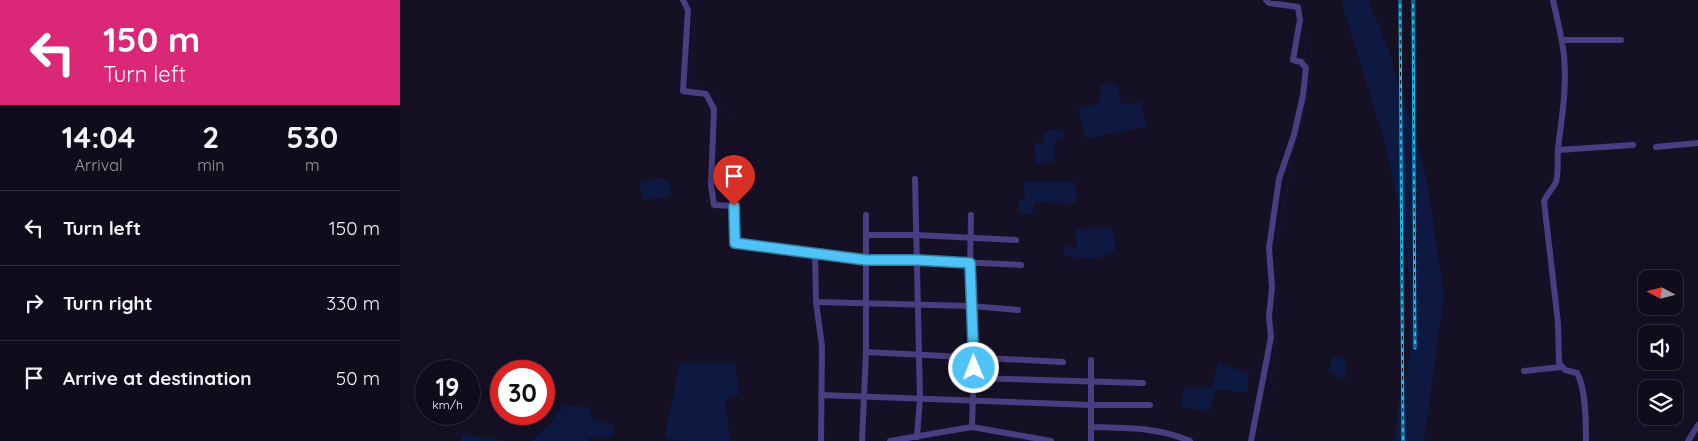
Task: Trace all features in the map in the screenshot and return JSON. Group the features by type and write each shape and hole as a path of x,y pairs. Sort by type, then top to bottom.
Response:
{"street":[{"path":"683,0 688,10 683,90 706,94 714,110 711,185 714,205 734,206 735,243 866,260 917,260 1021,265"},
{"path":"1251,441 1270,337 1269,317 1272,287 1269,248 1279,179 1294,135 1303,95 1306,68 1301,62 1293,60 1300,20 1298,7 1269,3 1266,0"},
{"path":"1553,0 1562,40 1564,66 1563,112 1555,184 1548,192 1544,201 1558,323 1559,363 1562,368"},
{"path":"1562,40 1621,40"},
{"path":"1656,147 1698,143"},
{"path":"1558,150 1633,145"},
{"path":"915,179 920,398 917,437"},
{"path":"862,441 866,352 866,215"},
{"path":"971,215 970,263 974,357 972,426"},
{"path":"866,235 916,235 1016,240"},
{"path":"815,253 816,302 822,346 821,441"},
{"path":"816,302 971,306 1018,310"},
{"path":"866,352 1063,362"},
{"path":"1091,360 1091,441"},
{"path":"1524,371 1562,368 1577,373 1581,379 1586,441"},
{"path":"973,378 1143,383"},
{"path":"821,395 920,398 972,402 1150,405"},
{"path":"1688,441 1698,425"},
{"path":"890,441 972,426 1051,441"},
{"path":"1092,426 1146,428 1162,431 1190,441"}],"water":[{"path":"1343,0 1368,0 1388,48 1401,94 1416,134 1428,185 1444,296 1424,441 1396,441 1397,412 1410,353 1410,289 1405,236 1385,143 1343,7"},
{"path":"1117,83 1122,105 1141,102 1146,127 1086,139 1078,108 1100,103 1101,84"},
{"path":"1062,129 1065,136 1054,141 1055,162 1036,164 1034,144 1044,142 1045,131"},
{"path":"662,178 669,180 671,195 665,198 644,200 640,189 641,181"},
{"path":"1024,182 1074,182 1077,194 1075,204 1035,202 1032,215 1020,214 1019,200 1025,199"},
{"path":"1110,227 1115,240 1115,253 1093,259 1065,256 1064,247 1077,247 1076,229"},
{"path":"1333,356 1342,357 1346,362 1345,379 1329,372"},
{"path":"735,363 739,394 725,401 730,441 688,441 665,438 679,364"},
{"path":"1218,363 1249,373 1247,392 1216,390 1209,412 1181,407 1184,387 1212,388"},
{"path":"563,406 589,407 594,421 615,425 613,437 591,437 586,441 532,441 549,425 555,425 555,417"},
{"path":"463,434 505,441 460,441"}],"waterway":[{"path":"691,0 696,17 688,79 693,85 705,91"},
{"path":"1298,133 1312,69 1304,58 1306,35"},
{"path":"709,92 716,96 726,113 738,118"},
{"path":"1272,254 1278,242 1294,146"},
{"path":"1275,280 1277,284 1276,339 1271,383 1275,387"}],"railway":[{"path":"1400,0 1403,441"},
{"path":"1413,0 1415,348"}],"route":[{"path":"734,206 735,243 866,260 970,263 974,368"}]}
